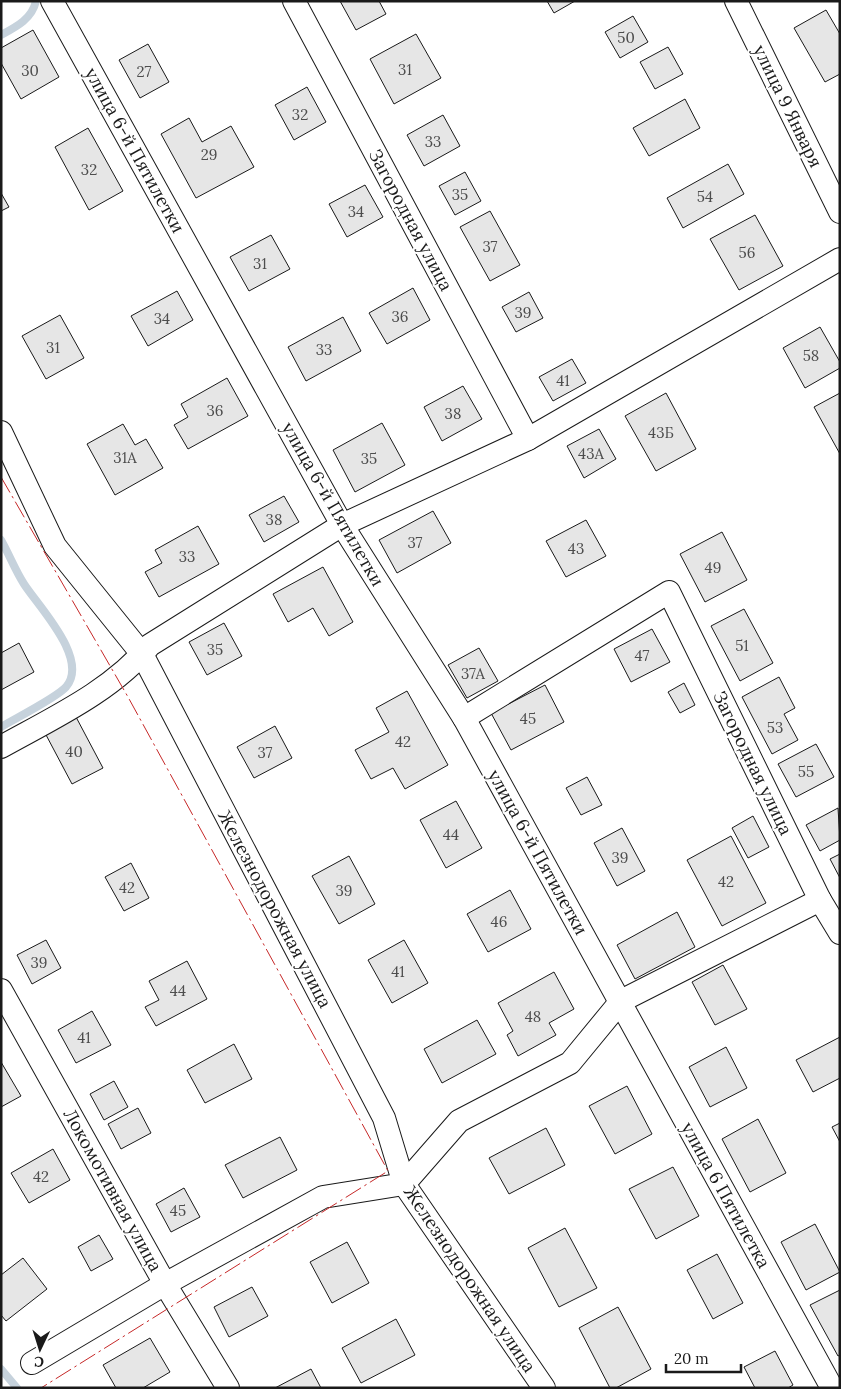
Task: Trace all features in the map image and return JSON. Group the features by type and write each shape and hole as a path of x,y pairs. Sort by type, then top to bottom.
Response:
{"street":[{"name":"улица 6-й Пятилетки","path":"52,1 342,526 464,718 621,1001"},
{"name":"Загородная улица","path":"294,1 528,439"},
{"name":"улица 9 Января","path":"736,1 840,212"},
{"path":"1,747 87,698 128,670 150,645 342,526 528,439 840,259"},
{"name":"Железнодорожная улица","path":"1,432 55,546 142,654 384,1118 404,1184 544,1388"},
{"name":"Загородная улица","path":"464,718 669,592 820,900 840,933"},
{"path":"32,1363 165,1284 323,1197 404,1184 459,1121 570,1063 621,1001 820,900"},
{"name":"Локомотивная улица","path":"1,990 165,1284 228,1388"},
{"name":"улица 6 Пятилетка","path":"621,1001 832,1388"}],"building":[{"path":"340,1 379,1 386,14 356,30"},
{"path":"547,1 575,1 554,13"},
{"path":"826,10 840,34 840,74 825,82 794,28"},
{"path":"633,16 648,42 620,58 605,32"},
{"path":"33,30 59,77 21,99 1,63 1,48"},
{"path":"416,34 441,78 394,104 370,59"},
{"path":"148,44 169,82 140,98 119,60"},
{"path":"668,47 683,74 655,89 640,62"},
{"path":"307,87 326,122 294,140 275,105"},
{"path":"685,99 700,128 649,156 633,128"},
{"path":"443,115 460,146 424,166 407,135"},
{"path":"189,118 202,142 231,126 254,167 196,198 161,134"},
{"path":"88,128 123,191 89,210 55,147"},
{"path":"728,164 744,194 683,228 667,198"},
{"path":"465,172 481,201 455,215 439,186"},
{"path":"365,185 383,217 347,237 329,204"},
{"path":"1,193 9,207 1,211"},
{"path":"490,211 520,265 490,281 460,227"},
{"path":"755,215 783,266 739,290 710,239"},
{"path":"271,235 290,269 249,291 230,257"},
{"path":"413,288 430,320 387,344 369,313"},
{"path":"177,291 193,320 148,346 131,316"},
{"path":"529,292 543,318 516,332 502,307"},
{"path":"60,315 84,358 46,379 22,336"},
{"path":"343,317 361,351 306,381 288,347"},
{"path":"820,327 840,362 840,368 805,388 783,348"},
{"path":"572,359 586,383 553,401 539,377"},
{"path":"227,378 248,416 188,449 174,425 188,417 181,404"},
{"path":"463,386 482,419 442,441 424,407"},
{"path":"666,393 696,449 656,471 625,416"},
{"path":"840,393 840,454 814,407"},
{"path":"382,423 405,465 355,492 333,450"},
{"path":"123,424 135,445 146,439 163,468 115,495 87,444"},
{"path":"599,429 616,459 584,478 567,446"},
{"path":"284,496 299,522 264,542 249,515"},
{"path":"433,511 451,543 397,573 379,540"},
{"path":"586,520 606,556 566,577 546,541"},
{"path":"198,526 219,564 159,597 145,572 162,563 155,550"},
{"path":"722,532 747,580 705,602 680,554"},
{"path":"323,567 353,622 329,636 313,608 288,622 273,594"},
{"path":"744,609 773,663 740,681 711,626"},
{"path":"224,623 242,656 207,675 189,642"},
{"path":"652,629 670,662 631,682 614,649"},
{"path":"19,643 34,672 1,690 1,653"},
{"path":"479,648 498,681 467,698 448,665"},
{"path":"779,677 795,708 784,714 798,740 772,754 742,697"},
{"path":"684,683 695,705 680,713 668,692"},
{"path":"545,685 564,722 511,750 491,713"},
{"path":"407,691 448,765 405,789 393,768 371,779 355,750 389,732 376,708"},
{"path":"76,717 103,768 72,784 45,733"},
{"path":"275,726 292,758 254,778 237,747"},
{"path":"816,744 834,777 796,797 778,764"},
{"path":"587,777 602,805 581,815 566,788"},
{"path":"456,801 482,848 446,868 420,820"},
{"path":"838,808 840,840 820,851 806,825"},
{"path":"753,816 769,847 748,858 732,828"},
{"path":"622,828 645,871 617,886 594,843"},
{"path":"731,836 766,903 722,926 687,860"},
{"path":"840,854 840,878 830,859"},
{"path":"349,856 375,904 339,924 312,876"},
{"path":"131,863 149,898 124,911 105,877"},
{"path":"510,890 531,929 488,952 467,914"},
{"path":"677,912 695,947 635,979 617,945"},
{"path":"46,940 61,968 32,984 17,955"},
{"path":"404,940 428,983 392,1003 368,960"},
{"path":"187,961 207,999 156,1026 145,1007 159,1000 149,981"},
{"path":"723,965 747,1009 715,1025 692,982"},
{"path":"554,972 574,1009 549,1023 556,1035 518,1056 507,1035 513,1031 498,1003"},
{"path":"92,1011 111,1045 76,1063 58,1030"},
{"path":"477,1020 496,1054 442,1083 424,1049"},
{"path":"840,1037 840,1078 813,1092 796,1060"},
{"path":"234,1044 252,1079 205,1103 187,1070"},
{"path":"726,1047 747,1088 710,1107 689,1067"},
{"path":"1,1062 21,1096 1,1107"},
{"path":"114,1081 128,1107 104,1120 90,1094"},
{"path":"627,1086 652,1134 615,1154 589,1106"},
{"path":"138,1108 151,1133 121,1149 108,1124"},
{"path":"758,1119 786,1173 750,1192 722,1139"},
{"path":"840,1123 840,1142 832,1127"},
{"path":"546,1128 565,1165 509,1194 489,1158"},
{"path":"280,1137 297,1170 243,1198 225,1165"},
{"path":"53,1149 70,1180 29,1203 11,1173"},
{"path":"673,1167 699,1216 656,1239 629,1189"},
{"path":"184,1188 200,1217 171,1232 156,1204"},
{"path":"815,1224 840,1272 806,1290 781,1242"},
{"path":"565,1228 597,1288 559,1307 528,1248"},
{"path":"99,1235 113,1259 91,1271 78,1247"},
{"path":"347,1242 369,1283 332,1303 310,1262"},
{"path":"717,1254 743,1303 713,1319 687,1270"},
{"path":"23,1258 47,1289 6,1321 1,1315 1,1275"},
{"path":"252,1287 268,1316 229,1337 214,1307"},
{"path":"840,1290 840,1355 838,1356 810,1305"},
{"path":"618,1307 651,1369 616,1388 610,1388 579,1328"},
{"path":"396,1319 415,1355 361,1383 342,1348"},
{"path":"150,1338 170,1372 143,1388 116,1388 103,1365"},
{"path":"775,1351 793,1385 788,1388 755,1388 744,1367"},
{"path":"311,1369 321,1388 275,1388"}],"waterway":[{"path":"1,35 27,18 36,1"},
{"path":"1,540 24,584 59,633 72,662 72,675 61,692 1,727"},
{"path":"1,1369 17,1388"}],"power":[{"path":"1,477 128,697 388,1171 41,1388"}]}
